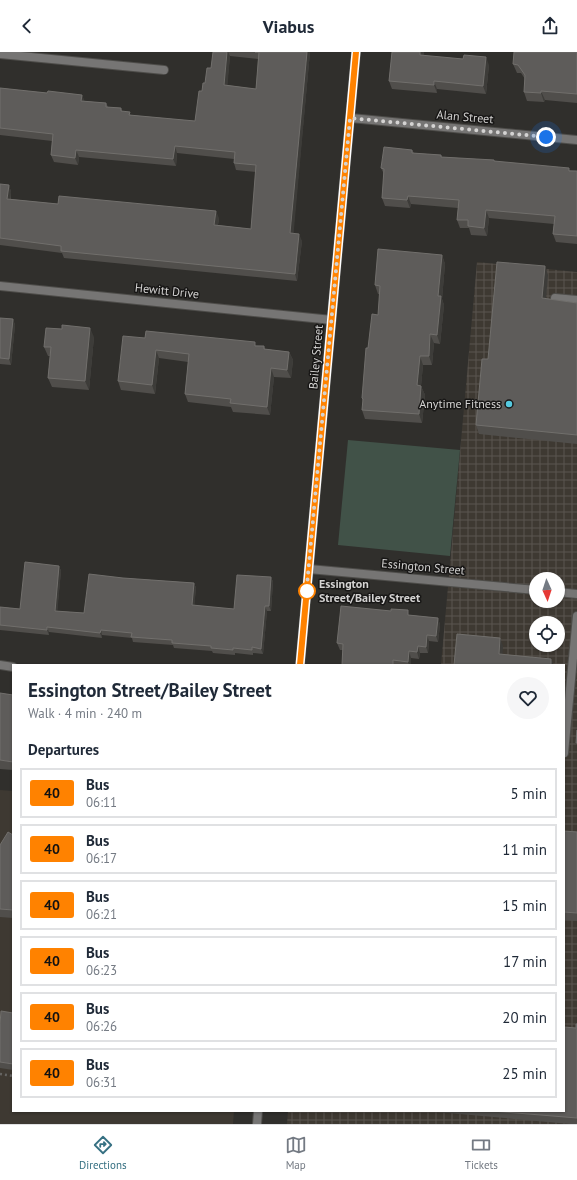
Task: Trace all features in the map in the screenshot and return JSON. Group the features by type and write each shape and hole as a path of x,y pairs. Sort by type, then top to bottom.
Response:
{"street":[{"name":"Bailey Street","path":"300,664 356,52"},
{"path":"0,54 164,70"},
{"name":"Alan Street","path":"350,118 577,140"},
{"name":"Hewitt Drive","path":"0,286 332,320"},
{"path":"555,298 577,300"},
{"name":"Essington Street","path":"309,569 529,589"},
{"path":"565,593 577,594"},
{"path":"565,742 577,616"},
{"path":"0,665 12,667"},
{"path":"257,1124 258,1112"}],"path":[{"path":"0,1074 12,1076"}],"shaded area":[{"path":"477,262 577,272 577,1124 287,1124 288,1112 565,1112 565,664 441,664"},
{"path":"0,790 12,791 12,1112 234,1112 233,1124 0,1124"}],"green space":[{"path":"348,440 460,450 450,556 338,545"}],"building":[{"path":"213,52 227,52 224,85 256,89 259,52 307,52 290,233 299,234 295,274 61,251 61,246 0,238 0,184 9,185 7,199 58,204 59,196 216,211 214,225 251,229 256,165 234,163 235,152 175,146 173,159 76,150 75,158 51,155 53,134 0,128 0,88 82,95 81,101 106,103 106,107 121,108 121,111 130,112 129,115 195,121 199,91 202,91 203,83 205,83 207,68 211,68"},
{"path":"392,52 420,52 420,55 463,59 464,55 486,57 483,86 434,81 434,85 389,81"},
{"path":"514,52 577,52 577,94 541,91 541,93 524,92 525,75 518,65 513,64"},
{"path":"384,147 412,150 412,153 441,155 441,157 494,160 569,168 569,171 577,171 577,236 553,234 555,216 486,210 484,228 468,226 468,220 457,220 459,200 408,196 407,200 382,198 384,169 381,168"},
{"path":"378,249 442,255 438,296 441,296 437,335 430,334 429,356 420,356 417,385 421,386 419,414 362,410 366,348 368,348 372,314 378,315 380,286 375,285"},
{"path":"497,262 545,266 542,298 577,303 577,435 476,425 482,359 488,359"},
{"path":"0,318 13,319 9,359 0,358"},
{"path":"62,325 90,328 85,381 48,378 51,347 44,347 46,328 62,329"},
{"path":"146,331 255,342 255,346 264,346 264,349 289,352 287,370 271,368 267,407 230,403 231,399 185,394 189,354 156,350 152,385 118,381 123,336 145,338"},
{"path":"25,562 59,566 55,611 84,613 89,574 194,583 192,605 234,609 237,575 271,577 269,606 265,606 261,649 252,647 252,650 211,648 211,646 172,643 172,640 131,637 132,633 101,630 100,633 47,627 47,630 0,625 0,607 20,609"},
{"path":"341,606 391,611 391,609 408,610 408,615 438,618 436,636 427,635 426,647 418,646 417,652 409,651 408,662 393,660 393,664 342,664 343,644 337,643"},
{"path":"457,634 500,638 499,654 551,659 551,664 454,664"},
{"path":"0,693 12,695 12,762 0,760"},
{"path":"565,831 577,832 577,913 565,912"},
{"path":"8,832 12,834 12,910 0,909 0,845"},
{"path":"1,1011 12,1013 12,1064 0,1062"},
{"path":"577,1024 577,1118 504,1112 565,1112 565,1027 576,1028"}],"bus line":[{"name":"40","path":"300,664 356,52"}],"place":[{"name":"Anytime Fitness","path":"509,404"},
{"name":"Essington Street/Bailey Street","path":"307,591"}],"route":[{"path":"307,591 306,596 350,118 546,137"}]}
